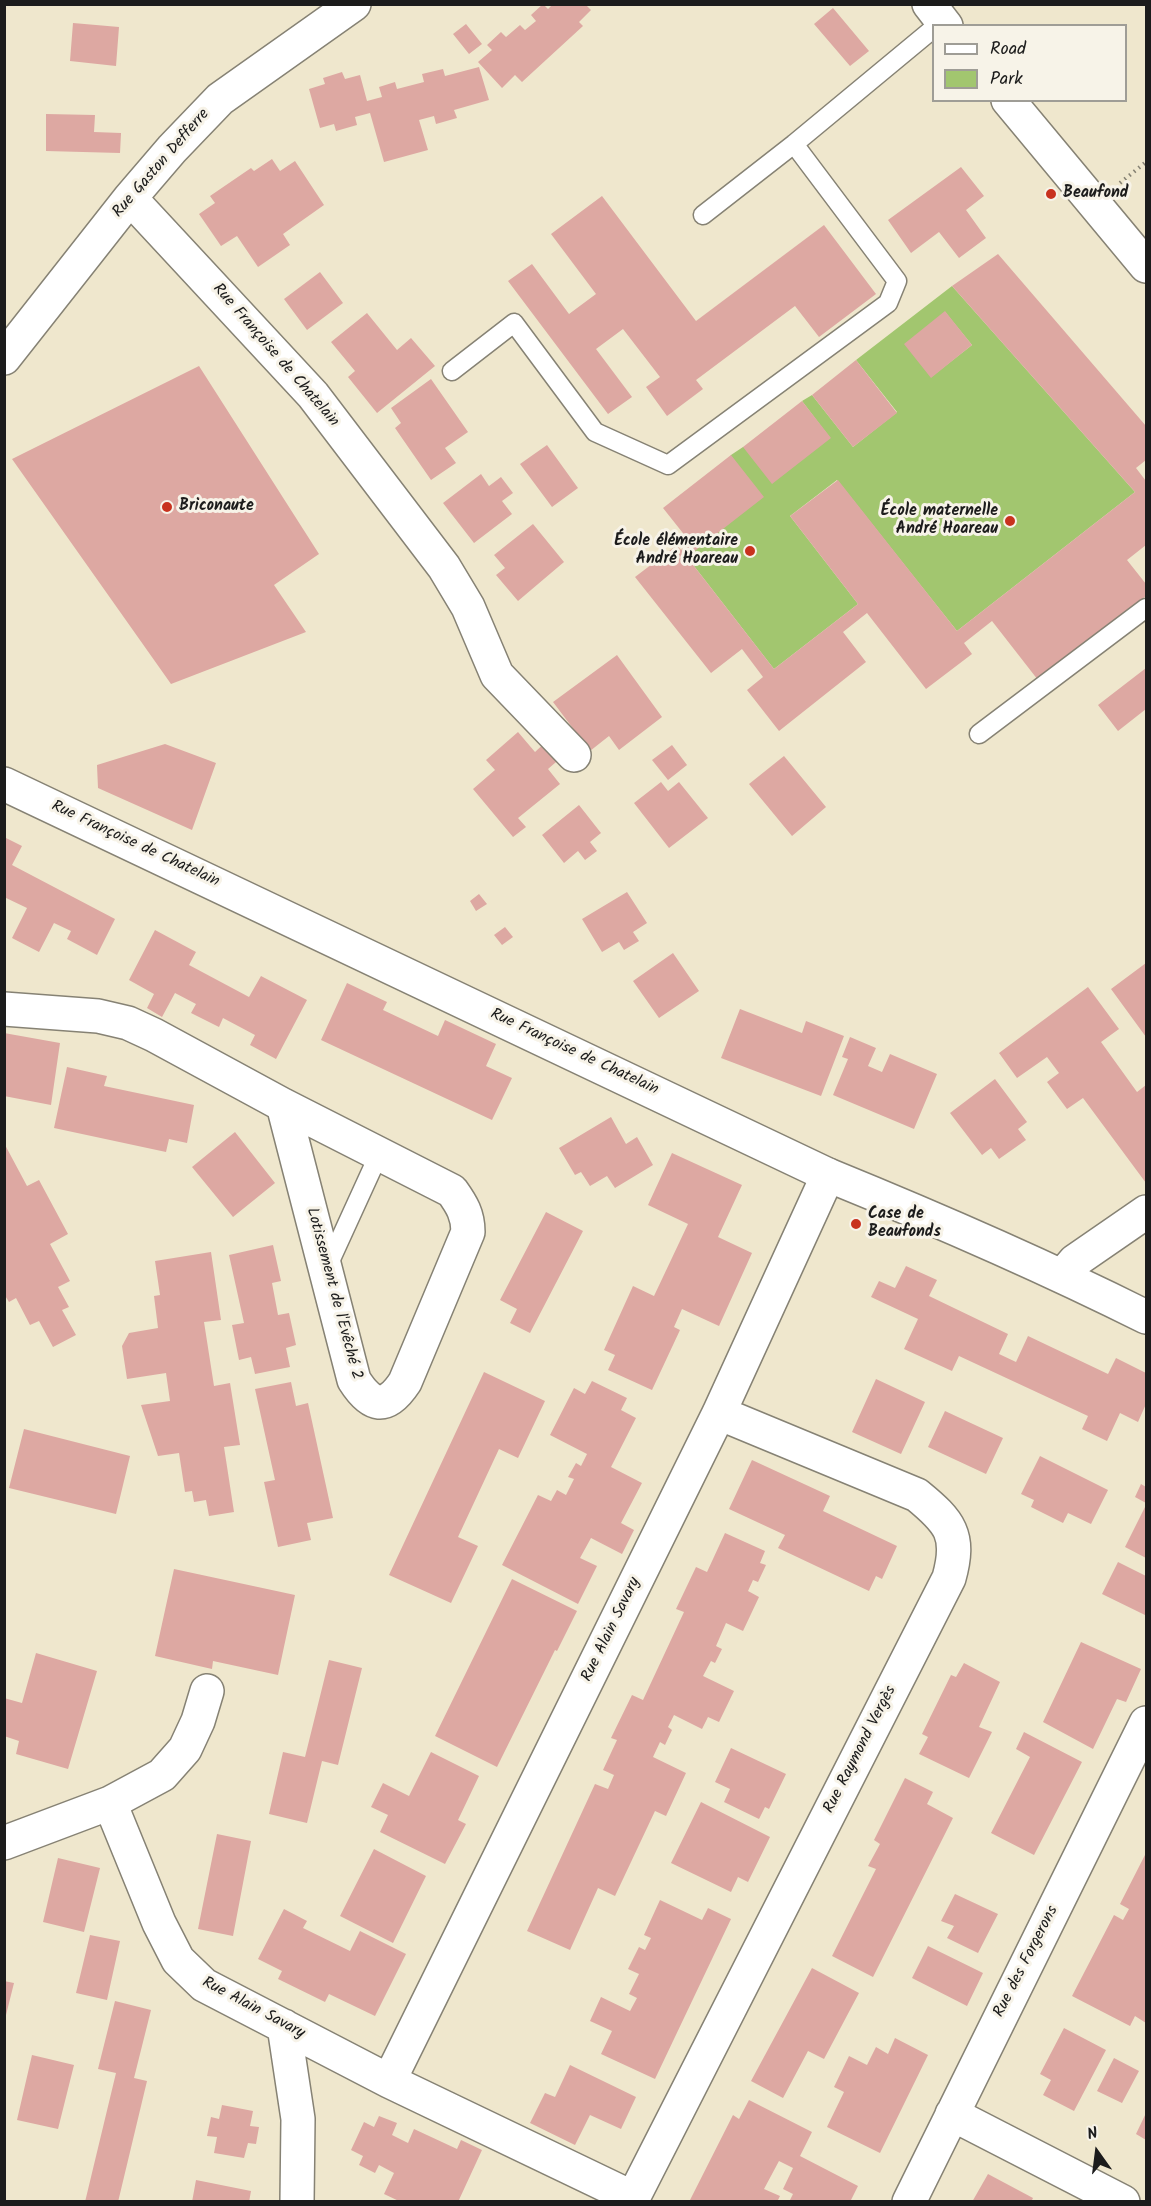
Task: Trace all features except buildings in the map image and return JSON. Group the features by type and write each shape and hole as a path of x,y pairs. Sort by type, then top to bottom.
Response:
{"street":[{"name":"Rue Gaston Defferre","path":"4,358 130,198 172,149 220,99 354,4"},
{"path":"1010,102 1146,266"},
{"name":"Rue Françoise de Chatelain","path":"130,198 313,395 444,567 468,607 497,675 573,755"},
{"name":"Rue Françoise de Chatelain","path":"4,784 828,1175 936,1219 1063,1275 1146,1317"},
{"name":"Lotissement de l'Evêché 2","path":"4,1010 98,1016 128,1023 452,1191 468,1220 468,1232 405,1382 398,1394 387,1401 373,1402 361,1391 354,1380 283,1105"},
{"name":"Rue Alain Savary","path":"389,2081 719,1413 828,1175"},
{"path":"1063,1275 1075,1261 1146,1212"},
{"name":"Rue Raymond Vergès","path":"632,2200 949,1578 955,1555 953,1536 939,1513 917,1495 719,1413"},
{"path":"4,1843 110,1803 162,1775 185,1749 198,1721 207,1691"},
{"name":"Rue des Forgerons","path":"909,2202 951,2114 1138,1760 1146,1724"},
{"name":"Rue Alain Savary","path":"110,1803 159,1923 178,1960 204,1985 389,2081 632,2200"},
{"path":"284,2026 298,2120 297,2202"},
{"path":"951,2114 1123,2202"}],"lane":[{"path":"703,215 794,144 932,26"},
{"path":"452,371 514,323 595,432 668,465 888,303 897,281 794,144"},
{"path":"979,734 1146,608"},
{"path":"325,1272 379,1154"}],"green space":[{"path":"952,286 1135,492 957,631 837,480 790,516 858,604 774,669 687,557 731,455 743,447 830,438 802,401 812,395 853,447 897,412 856,360","holes":["945,312 972,345 931,377"]}],"place":[{"name":"Beaufond","path":"1051,194"},
{"name":"Briconaute","path":"167,507"},
{"name":"École maternelle André Hoareau","path":"1010,521"},
{"name":"École élémentaire André Hoareau","path":"750,551"},
{"name":"Case de Beaufonds","path":"856,1224"}]}
